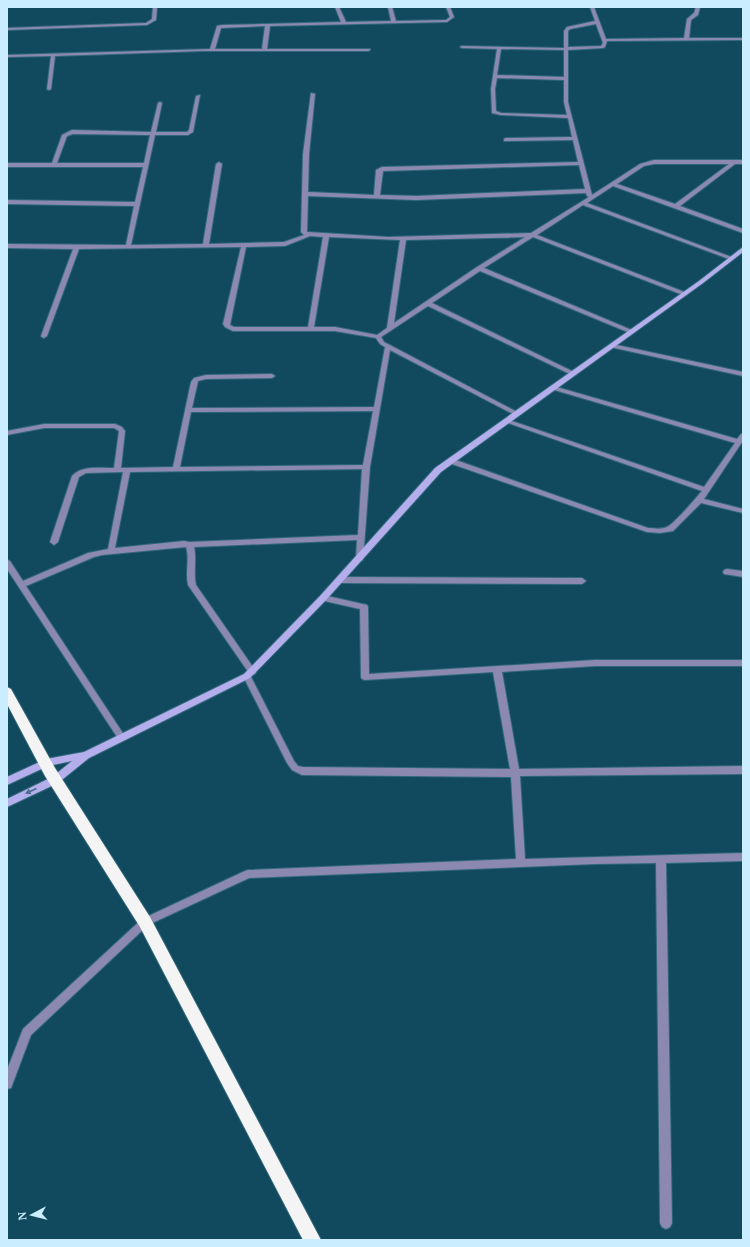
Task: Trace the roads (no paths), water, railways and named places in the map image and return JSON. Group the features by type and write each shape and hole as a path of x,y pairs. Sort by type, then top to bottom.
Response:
{"highway":[{"path":"7,692 55,780 145,922 312,1240"}],"main road":[{"path":"7,802 55,780 86,755 250,674 360,558 438,470 685,294 743,249"},
{"path":"7,781 46,763 86,755"}],"street":[{"path":"7,29 147,24 154,20 155,7"},
{"path":"337,7 344,23"},
{"path":"390,7 394,22"},
{"path":"212,50 219,27 222,26 450,20 452,17 448,7"},
{"path":"462,46 500,50 565,51 603,47 605,45 604,40 592,7"},
{"path":"686,40 689,19 696,14 698,7"},
{"path":"589,195 565,98 565,51 567,29 598,22"},
{"path":"264,50 268,24"},
{"path":"604,40 743,39"},
{"path":"7,56 212,50 368,50"},
{"path":"500,50 493,89 494,112 501,114 570,117"},
{"path":"49,89 54,55"},
{"path":"495,76 566,79"},
{"path":"308,235 304,232 306,154 313,94"},
{"path":"54,165 65,135 76,132 183,134 191,131 198,96"},
{"path":"128,247 160,103"},
{"path":"506,140 575,138"},
{"path":"305,194 423,198 589,195 613,184 642,165 654,162 743,162"},
{"path":"675,207 734,162"},
{"path":"378,197 379,170 382,169 581,163"},
{"path":"206,245 219,164"},
{"path":"7,165 146,165"},
{"path":"613,184 743,231"},
{"path":"378,337 480,268 582,203 589,195"},
{"path":"7,202 138,204"},
{"path":"582,203 732,258"},
{"path":"7,246 76,249 206,245 244,246 281,245 308,235 403,238 532,235 685,294"},
{"path":"311,329 326,236"},
{"path":"390,328 403,238"},
{"path":"244,246 226,324 227,326 233,329 335,329 378,337 382,343 517,414"},
{"path":"44,336 76,249"},
{"path":"480,268 632,332"},
{"path":"427,303 574,374"},
{"path":"360,558 366,467 388,346"},
{"path":"612,346 743,374"},
{"path":"176,469 194,382 196,379 206,377 272,376"},
{"path":"451,461 647,530 660,531 670,529 699,500 741,439 553,388"},
{"path":"188,410 377,409"},
{"path":"507,421 706,490"},
{"path":"7,433 44,426 115,426 120,428 122,431 117,470"},
{"path":"54,542 76,476 86,471 366,467"},
{"path":"111,551 127,470"},
{"path":"699,500 743,511"},
{"path":"22,585 91,555 111,551 184,544 361,537"},
{"path":"189,545 192,549 190,573 192,585 250,674 291,763 295,768 302,771 515,773 743,770"},
{"path":"7,563 122,738"},
{"path":"727,572 743,574"},
{"path":"339,580 582,581"},
{"path":"323,598 364,606 365,677 594,663 743,663"},
{"path":"497,669 515,773 521,863"},
{"path":"7,1084 27,1032 145,922 248,874 521,863 743,857"},
{"path":"661,859 666,1224"}]}
